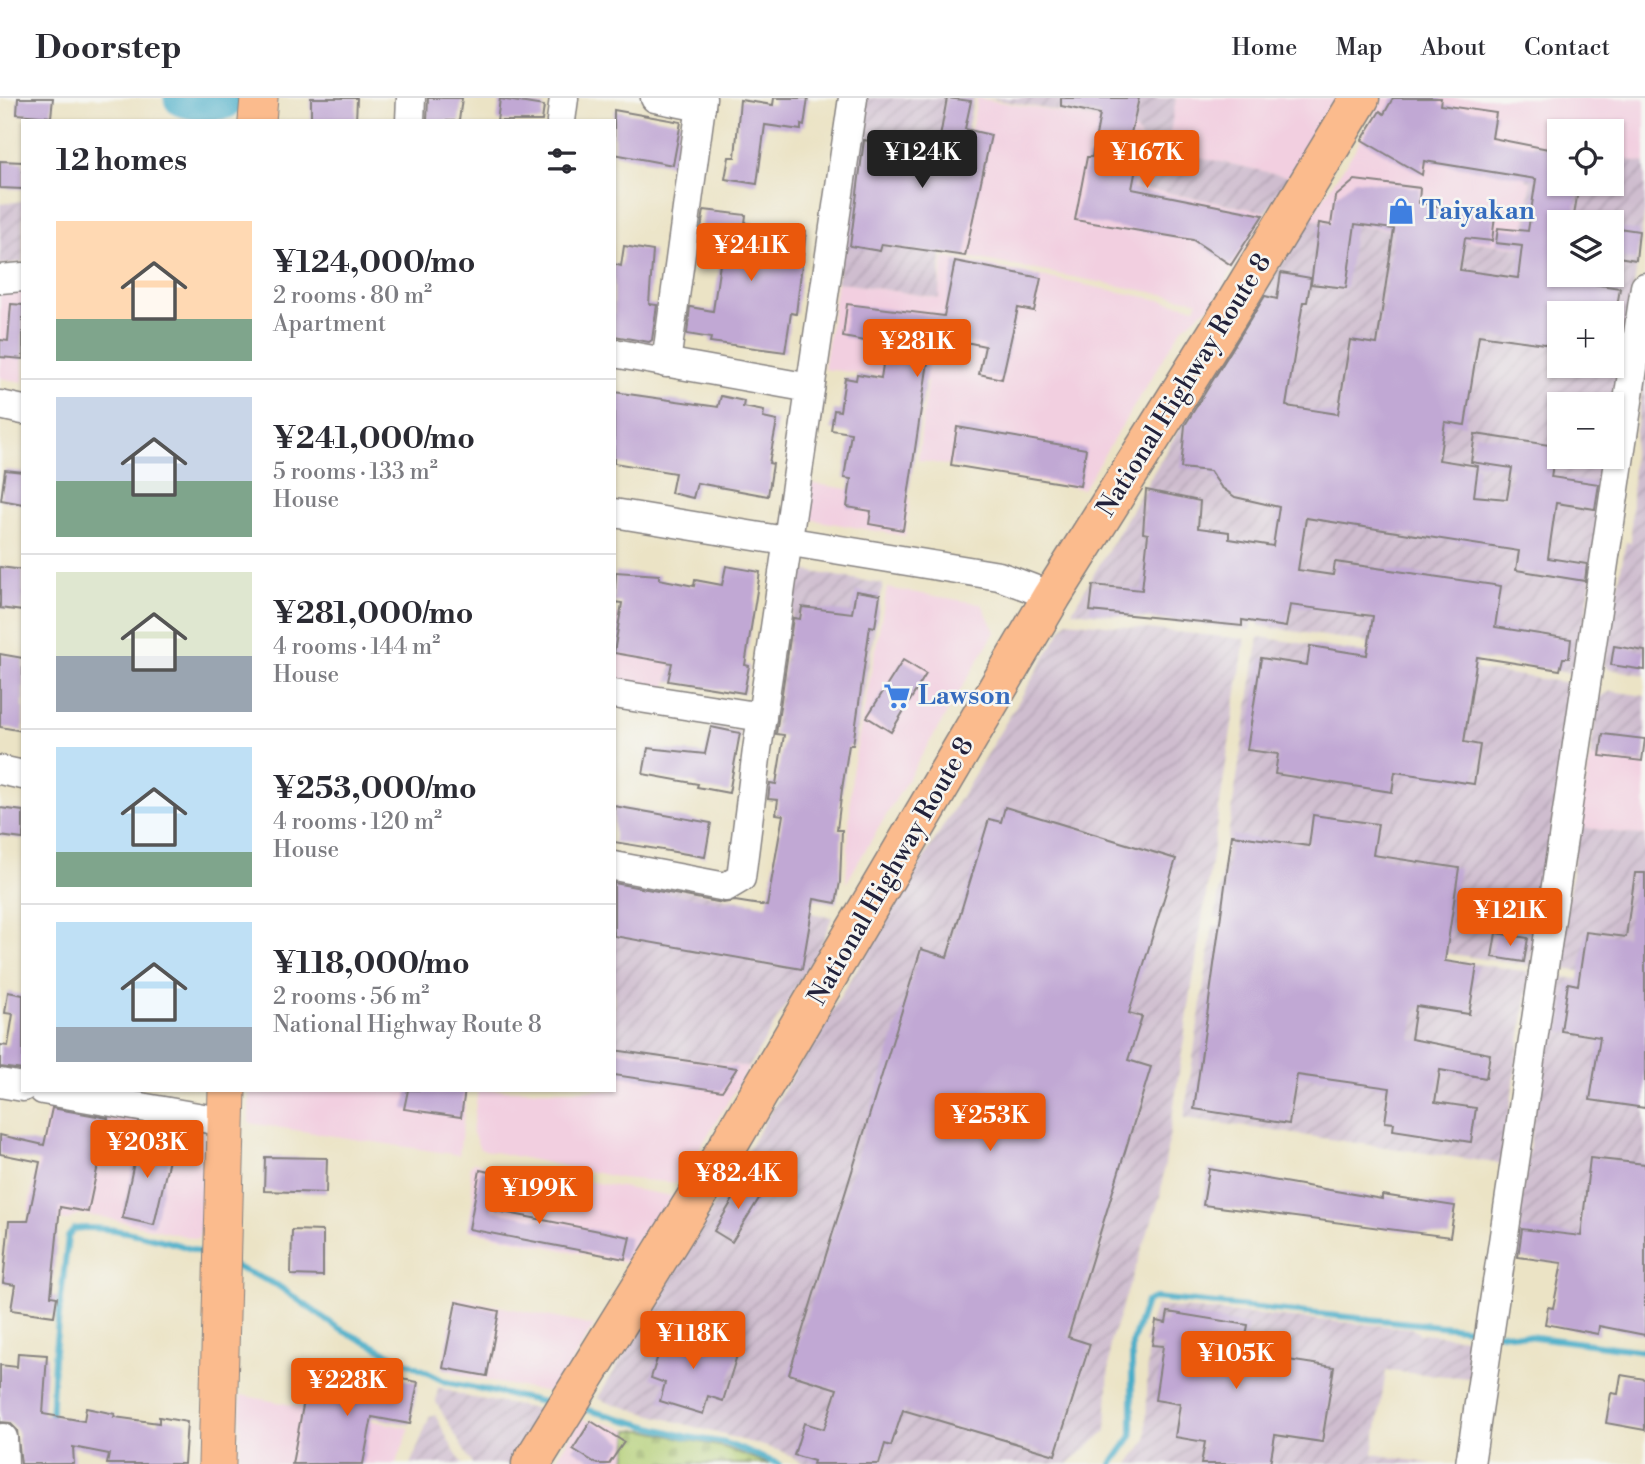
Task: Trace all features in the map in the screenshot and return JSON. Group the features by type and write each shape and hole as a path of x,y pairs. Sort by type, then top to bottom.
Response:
{"highway":[{"name":"National Highway Route 8","path":"531,1464 793,1038 1052,596 1229,314 1360,98"}],"main road":[{"path":"257,119 259,98"},
{"path":"218,1464 227,1106"}],"street":[{"path":"410,119 411,98"},
{"path":"561,119 564,98"},
{"path":"655,98 701,102 666,363"},
{"path":"616,866 726,887 741,878 853,98"},
{"path":"0,279 21,277"},
{"path":"1470,1464 1645,287"},
{"path":"616,353 810,388"},
{"path":"0,405 21,410"},
{"path":"616,513 999,576 1052,596"},
{"path":"616,694 762,717"},
{"path":"0,770 21,775"},
{"path":"0,1083 21,1087"},
{"path":"66,1092 227,1106"}],"shaded area":[{"path":"864,98 974,98 941,256 939,298 837,282"},
{"path":"977,98 1130,125 1140,136 1144,149 1138,187 1266,212 1213,303 1182,328 1083,489 918,460 927,381 824,369 837,282 938,298 944,257 1195,307 1198,301 947,253"},
{"path":"988,98 1176,98 1167,150 1289,177 1266,212 1137,187 1144,149 1140,136 1130,125"},
{"path":"1176,98 1337,98 1289,177 1166,150"},
{"path":"1383,98 1645,98 1645,163 1624,159 1624,119 1547,119 1547,146 1533,143 1527,181 1531,181 1523,248 1309,219 1353,153"},
{"path":"1533,143 1547,146 1547,196 1624,196 1624,159 1645,163 1645,209 1624,355 1624,301 1547,301 1547,378 1621,378 1619,392 1547,392 1547,469 1607,469 1577,674 1259,626 1263,569 1251,630 1072,611 1184,421 1222,427 1216,479 1221,487 1235,497 1271,505 1302,303 1262,296 1309,219 1523,248 1531,181 1526,180"},
{"path":"21,201 21,262 0,265 0,204"},
{"path":"21,290 21,382 0,378 0,292"},
{"path":"1645,371 1645,675 1610,669 1603,665 1626,542 1631,543 1633,452"},
{"path":"808,483 910,498 905,536 808,519 803,511"},
{"path":"801,570 883,584 854,747 773,735 797,572"},
{"path":"887,588 982,604 995,632 846,883 852,772"},
{"path":"616,613 678,624 665,694 616,684"},
{"path":"1067,621 1245,639 1160,1197 1110,1342 1106,1431 1068,1464 804,1464 781,1451 598,1398"},
{"path":"1259,637 1576,684 1530,966 1215,918"},
{"path":"1611,691 1645,696 1645,765 1590,757 1598,698"},
{"path":"1590,757 1645,765 1645,836 1579,827"},
{"path":"1579,827 1645,836 1645,981 1557,968"},
{"path":"616,877 832,917 818,954 749,1067 616,1048"},
{"path":"1213,925 1530,972 1502,1164 1184,1118"},
{"path":"1556,976 1645,989 1645,1273 1512,1258"},
{"path":"616,1048 749,1067 679,1183 621,1178 480,1149 472,1131 478,1092 616,1092"},
{"path":"249,1092 467,1092 459,1155 249,1123"},
{"path":"50,1101 205,1131 204,1223 198,1239 106,1218 79,1214 66,1221 28,1210"},
{"path":"474,1162 506,1172 507,1168 673,1196 631,1264 468,1230 473,1199 470,1166"},
{"path":"455,1297 594,1326 553,1393 471,1378 442,1368"},
{"path":"1156,1306 1411,1328 1420,1334 1468,1338 1476,1342 1470,1378 1386,1371 1373,1454 1433,1464 1129,1464 1146,1440 1148,1344 1144,1343"},
{"path":"438,1387 468,1397 542,1410 509,1464 472,1464 436,1402"},
{"path":"241,1395 410,1428 396,1464 239,1464"},
{"path":"435,1415 463,1464 411,1464 430,1416"},
{"path":"582,1418 589,1422 593,1420 629,1430 626,1464 553,1464"}],"green space":[{"path":"629,1430 644,1430 723,1447 770,1464 626,1464"}],"building":[{"path":"18,98 53,98 51,117 17,114"},
{"path":"311,98 357,98 356,119 311,119"},
{"path":"428,98 462,98 459,119 427,119"},
{"path":"774,98 808,98 804,126 801,125 801,130 765,125 757,184 725,179 729,157 735,157 740,100 773,105"},
{"path":"947,98 971,101 965,129 991,135 965,256 882,244 880,251 850,246 864,140 937,154"},
{"path":"1061,98 1139,98 1127,151 1139,153 1132,189 1263,215 1231,265 1193,240 1075,220 1087,157 1092,157 1100,114 1061,106"},
{"path":"1393,98 1441,98 1440,105 1496,113 1492,138 1547,149 1547,196 1577,196 1575,210 1547,210 1547,287 1620,288 1618,301 1547,301 1547,344 1479,335 1465,425 1445,422 1439,460 1478,466 1474,496 1507,499 1512,468 1471,462 1475,434 1547,445 1547,469 1552,469 1551,477 1599,484 1595,509 1556,503 1548,558 1587,564 1585,581 1516,570 1519,551 1306,518 1298,570 1333,575 1335,562 1501,586 1495,627 1571,639 1569,658 1563,658 1560,670 1477,657 1464,742 1480,745 1474,784 1395,772 1392,792 1275,774 1278,754 1247,750 1261,658 1307,665 1310,646 1367,655 1373,616 1290,605 1286,627 1242,620 1242,626 1090,611 1093,585 1142,590 1148,534 1143,533 1146,490 1200,501 1198,528 1229,532 1229,539 1273,546 1279,507 1235,497 1221,487 1210,471 1181,468 1185,425 1265,296 1277,299 1281,273 1311,278 1307,302 1303,302 1286,406 1338,414 1350,340 1377,344 1394,229 1355,224 1346,288 1311,284 1319,223 1331,225 1335,197 1355,180 1420,188 1419,203 1495,216 1492,241 1465,238 1460,270 1518,278 1522,246 1496,243 1498,228 1528,231 1536,179 1424,161 1422,175 1362,140 1380,111 1384,114"},
{"path":"500,99 544,106 542,119 497,119"},
{"path":"614,110 681,122 673,165 616,154"},
{"path":"0,161 21,162 21,189 0,188"},
{"path":"704,210 746,215 745,223 806,231 796,314 791,313 785,352 710,342 711,338 687,334 690,307 713,311 723,244 699,241"},
{"path":"1624,229 1639,231 1636,260 1624,258"},
{"path":"624,246 653,251 649,304 657,305 652,340 649,342 616,336 616,265 621,266"},
{"path":"955,261 1041,278 1034,311 1018,308 1002,379 979,374 985,346 932,335 903,530 869,524 871,511 847,507 851,479 844,478 851,433 831,430 834,410 840,411 845,378 856,380 857,374 881,378 886,345 843,337 847,304 944,316"},
{"path":"11,304 21,305 21,359 0,357 0,340 8,341"},
{"path":"616,392 718,407 721,396 744,401 743,407 764,411 763,418 777,421 769,463 773,464 768,496 697,483 693,498 671,493 675,473 616,463"},
{"path":"957,427 1086,449 1080,486 951,465"},
{"path":"5,470 21,472 21,504 1,500"},
{"path":"726,566 760,572 745,665 749,666 744,693 668,681 672,663 616,653 622,603 616,602 616,572 659,575 659,579 694,586 695,580 722,585"},
{"path":"0,567 21,570 21,611 0,608"},
{"path":"856,591 880,595 875,627 870,626 853,745 849,745 842,789 837,830 842,830 840,882 836,903 814,899 802,969 616,936 616,883 723,903 735,901 767,906 783,815 776,814 778,800 768,799 770,783 776,784 784,735 776,734 793,618 800,619 802,607 852,613"},
{"path":"1614,646 1645,651 1645,670 1611,665"},
{"path":"0,654 21,658 21,731 0,727"},
{"name":"Lawson","path":"903,660 926,674 891,732 867,717"},
{"path":"711,727 740,733 729,793 697,787 698,784 643,774 648,748 705,754"},
{"path":"1603,734 1645,739 1642,761 1600,756"},
{"path":"616,806 711,823 705,857 616,842"},
{"path":"1005,807 1176,859 1129,1013 1142,1017 1128,1060 1151,1067 1068,1337 1090,1344 1055,1455 903,1410 891,1446 885,1444 879,1464 813,1464 814,1461 794,1455 804,1423 824,1429 837,1389 789,1374 921,949 947,957 989,819 1001,822"},
{"path":"0,808 21,811 21,839 0,836"},
{"path":"1313,815 1378,824 1373,855 1459,868 1445,961 1477,966 1469,1014 1416,1006 1411,1039 1490,1054 1486,1078 1440,1070 1435,1102 1476,1108 1471,1142 1393,1130 1394,1123 1385,1122 1390,1088 1297,1075 1289,1124 1194,1109 1232,835 1309,846"},
{"path":"1635,873 1645,873 1645,1108 1590,1100 1600,1037 1561,1031 1568,983 1578,985 1586,932 1626,937"},
{"path":"1496,933 1528,938 1524,962 1492,957"},
{"path":"8,992 21,995 21,1070 0,1067 0,1045 8,1046 13,1014 5,1013"},
{"path":"616,1050 737,1068 722,1091 616,1075"},
{"path":"408,1092 465,1092 461,1117 404,1109"},
{"path":"52,1108 108,1118 88,1212 60,1207 51,1296 57,1297 54,1316 11,1310 15,1285 3,1283 9,1221 28,1221 40,1162 0,1154 0,1135 44,1145"},
{"path":"140,1135 173,1142 154,1225 122,1218"},
{"path":"265,1157 327,1158 326,1193 264,1191"},
{"path":"1590,1158 1645,1164 1645,1335 1599,1326 1598,1334 1545,1324 1548,1307 1553,1308 1562,1263 1518,1257 1522,1229 1581,1236"},
{"path":"1209,1169 1382,1199 1382,1195 1455,1206 1450,1237 1203,1205"},
{"path":"480,1170 499,1174 492,1210 630,1237 625,1259 469,1229"},
{"path":"744,1181 763,1192 732,1242 714,1231"},
{"path":"292,1230 323,1231 323,1276 291,1275"},
{"path":"456,1302 499,1311 487,1376 443,1368"},
{"path":"1168,1312 1248,1325 1243,1353 1334,1367 1322,1442 1275,1435 1270,1464 1201,1464 1205,1442 1175,1437 1180,1404 1155,1400 1163,1346 1152,1345 1156,1321 1166,1323"},
{"path":"666,1330 738,1352 723,1401 708,1396 703,1414 660,1401 665,1383 651,1378"},
{"path":"18,1353 47,1355 43,1414 84,1421 86,1408 115,1414 114,1417 159,1423 159,1417 187,1422 184,1464 107,1464 109,1454 73,1447 74,1464 21,1464 17,1430 10,1423 0,1422 0,1365 17,1367"},
{"path":"309,1374 388,1388 390,1377 418,1382 410,1424 372,1417 363,1464 292,1464"},
{"path":"1621,1375 1645,1379 1645,1430 1606,1423 1611,1393 1618,1394"},
{"path":"591,1421 624,1442 609,1464 597,1464 573,1449"}],"waterway":[{"path":"182,98 201,103 224,101"},
{"path":"51,1423 54,1358 68,1237 74,1229 105,1229 142,1235 210,1256"},
{"path":"236,1267 277,1285 338,1328 446,1382 553,1404"},
{"path":"1112,1464 1132,1436 1132,1344 1146,1302 1155,1298 1482,1330"},
{"path":"1496,1332 1645,1351"},
{"path":"581,1408 688,1437 725,1443 779,1464"}],"place":[{"name":"Taiyakan","path":"1401,211"},
{"name":"Lawson","path":"897,696"}]}
